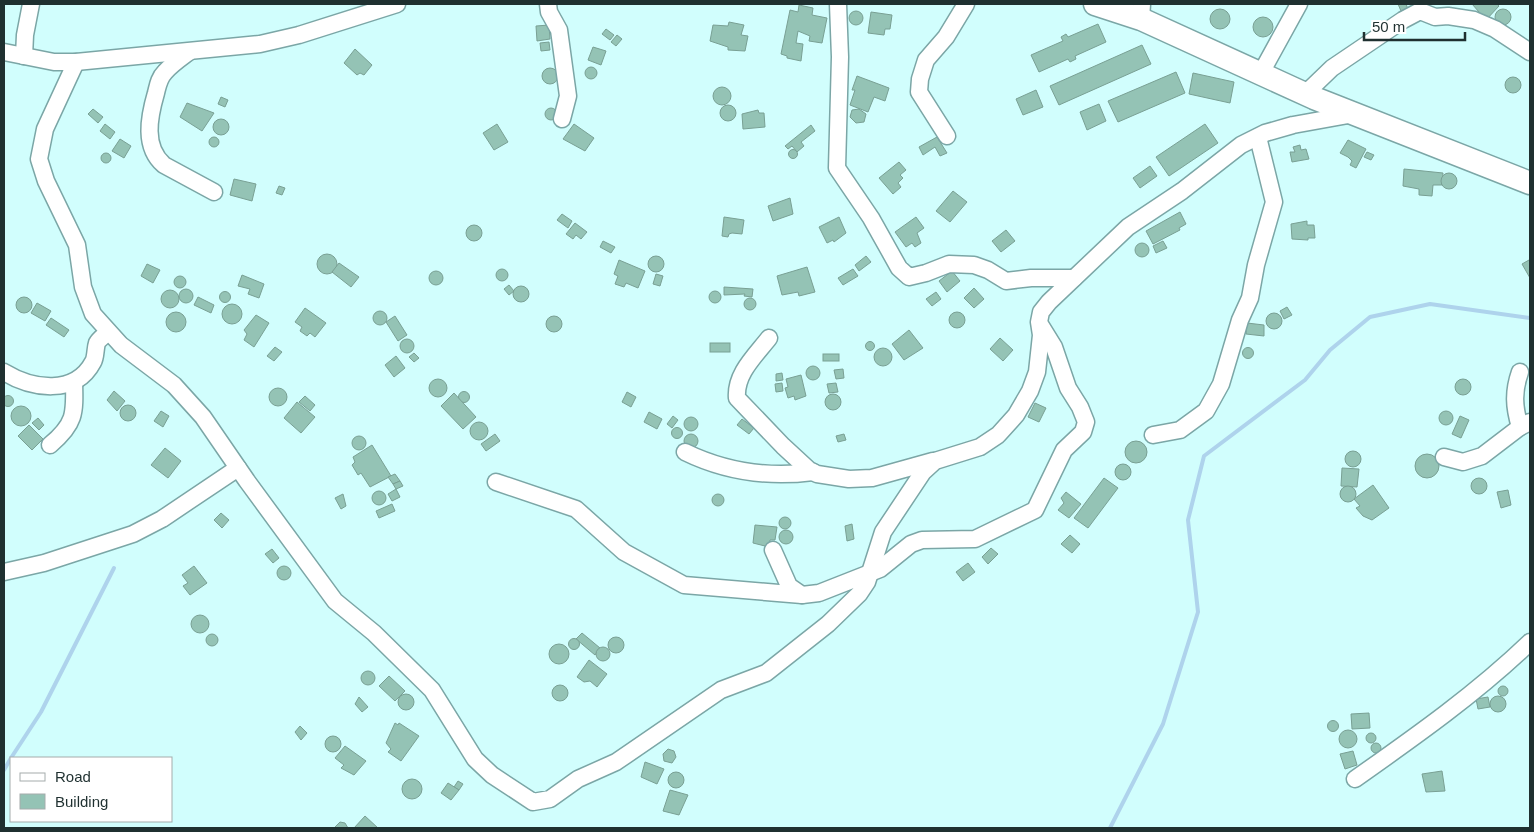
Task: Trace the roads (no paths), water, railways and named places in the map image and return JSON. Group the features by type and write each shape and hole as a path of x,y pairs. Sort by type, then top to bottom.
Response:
{"street":[{"path":"24,56 25,35 31,4"},
{"path":"4,52 54,62 76,62 260,44 290,37 397,4"},
{"path":"548,4 549,12 559,30 568,96 562,119"},
{"path":"838,4 840,57 837,168 871,218 899,268 909,277 950,264 974,265 988,270 1006,281 1030,278 1074,278"},
{"path":"946,136 919,92 920,79 926,60 946,37 966,4"},
{"path":"1095,4 1142,11 1305,94 1530,182"},
{"path":"1261,73 1299,4"},
{"path":"1305,94 1332,68 1403,20 1420,11 1435,18 1448,16 1474,20 1495,29 1530,52"},
{"path":"189,52 164,72 159,80 149,121 150,142 158,159 164,165 214,192"},
{"path":"76,62 44,129 39,159 46,181 77,245 87,302 93,314 121,345 174,385 218,435 238,468 335,601 374,633 432,690 475,759 492,775 533,802 550,799 578,779 616,762 722,690 766,673 828,624 859,594 870,572 884,532 923,472 935,461"},
{"path":"769,338 739,378 736,388 737,398 783,446 813,472 828,477 872,478 980,447 998,435 1016,415 1030,391 1036,372 1040,344 1039,322 1041,312 1049,302 1128,227 1182,191 1241,144 1293,125 1357,114"},
{"path":"1153,435 1180,430 1206,410 1221,384 1240,320 1250,298 1256,265 1274,202 1258,137"},
{"path":"496,482 576,509 624,552 684,585 802,595 819,593 888,564 910,544 922,540 975,539 1035,510 1042,500 1064,450 1083,432 1086,422 1080,407 1068,388 1054,347 1039,322"},
{"path":"4,372 12,377 43,386 62,387 82,379 94,361 98,343 108,332"},
{"path":"1444,457 1463,462 1482,456 1525,425 1514,407 1515,387 1520,372"},
{"path":"50,445 67,430 75,407 74,382"},
{"path":"684,452 709,463 742,472 777,475 813,472"},
{"path":"4,572 38,565 133,534 162,519 238,468"},
{"path":"773,550 789,586 802,595"},
{"path":"1355,778 1421,733 1485,683 1530,642"}],"waterway":[{"path":"1110,828 1163,724 1198,612 1188,520 1204,456 1305,380 1330,350 1370,317 1430,304 1530,318"},
{"path":"12,757 41,712 114,568"},
{"path":"4,770 10,760"}]}
